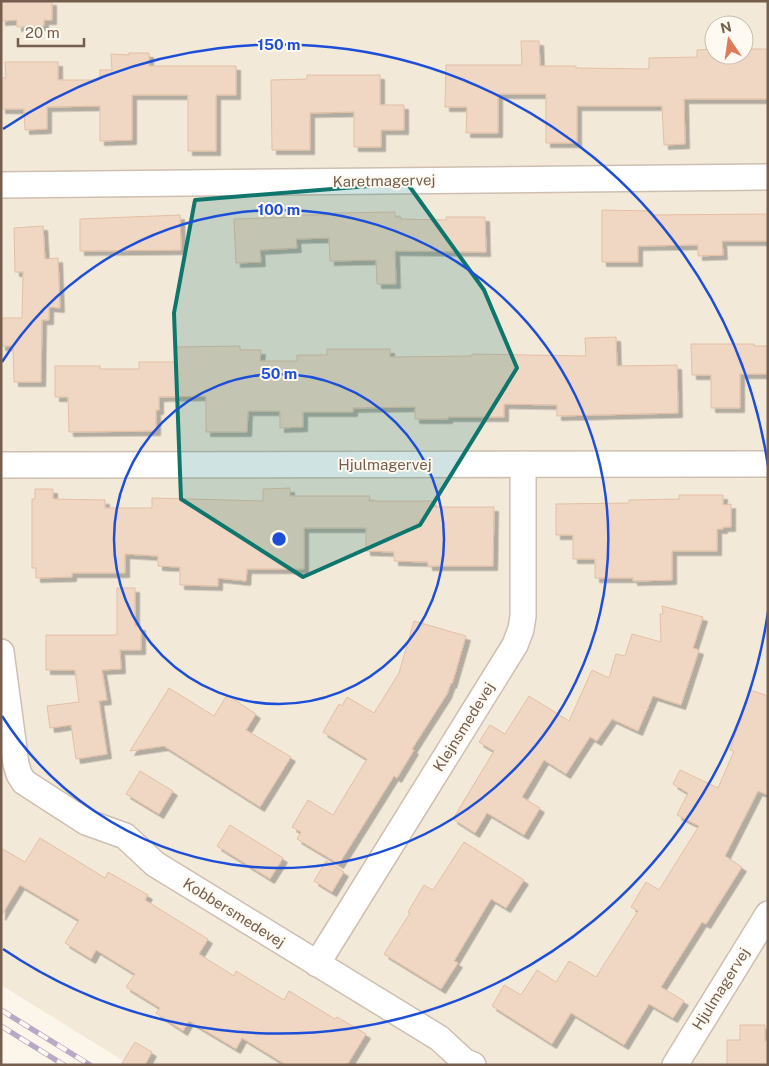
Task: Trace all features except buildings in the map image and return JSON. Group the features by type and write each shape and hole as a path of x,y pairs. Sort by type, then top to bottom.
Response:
{"street":[{"name":"Karetmagervej","path":"1,185 768,177"},
{"name":"Klejnsmedevej","path":"316,964 515,646 523,616 523,464"},
{"name":"Hjulmagervej","path":"1,465 768,464"},
{"path":"1,652 9,765"},
{"name":"Kobbersmedevej","path":"9,765 32,788 86,822 125,836 155,864 439,1038 464,1061 473,1065"},
{"name":"Hjulmagervej","path":"675,1065 768,914"}],"highlighted area":[{"path":"407,183 484,290 517,368 420,525 303,577 181,499 174,313 195,200"}],"shaded area":[{"path":"1,1 768,1 768,1065 130,1065 1,985"}],"railway":[{"path":"1,1010 90,1065"},
{"path":"1,1026 64,1065"}]}
